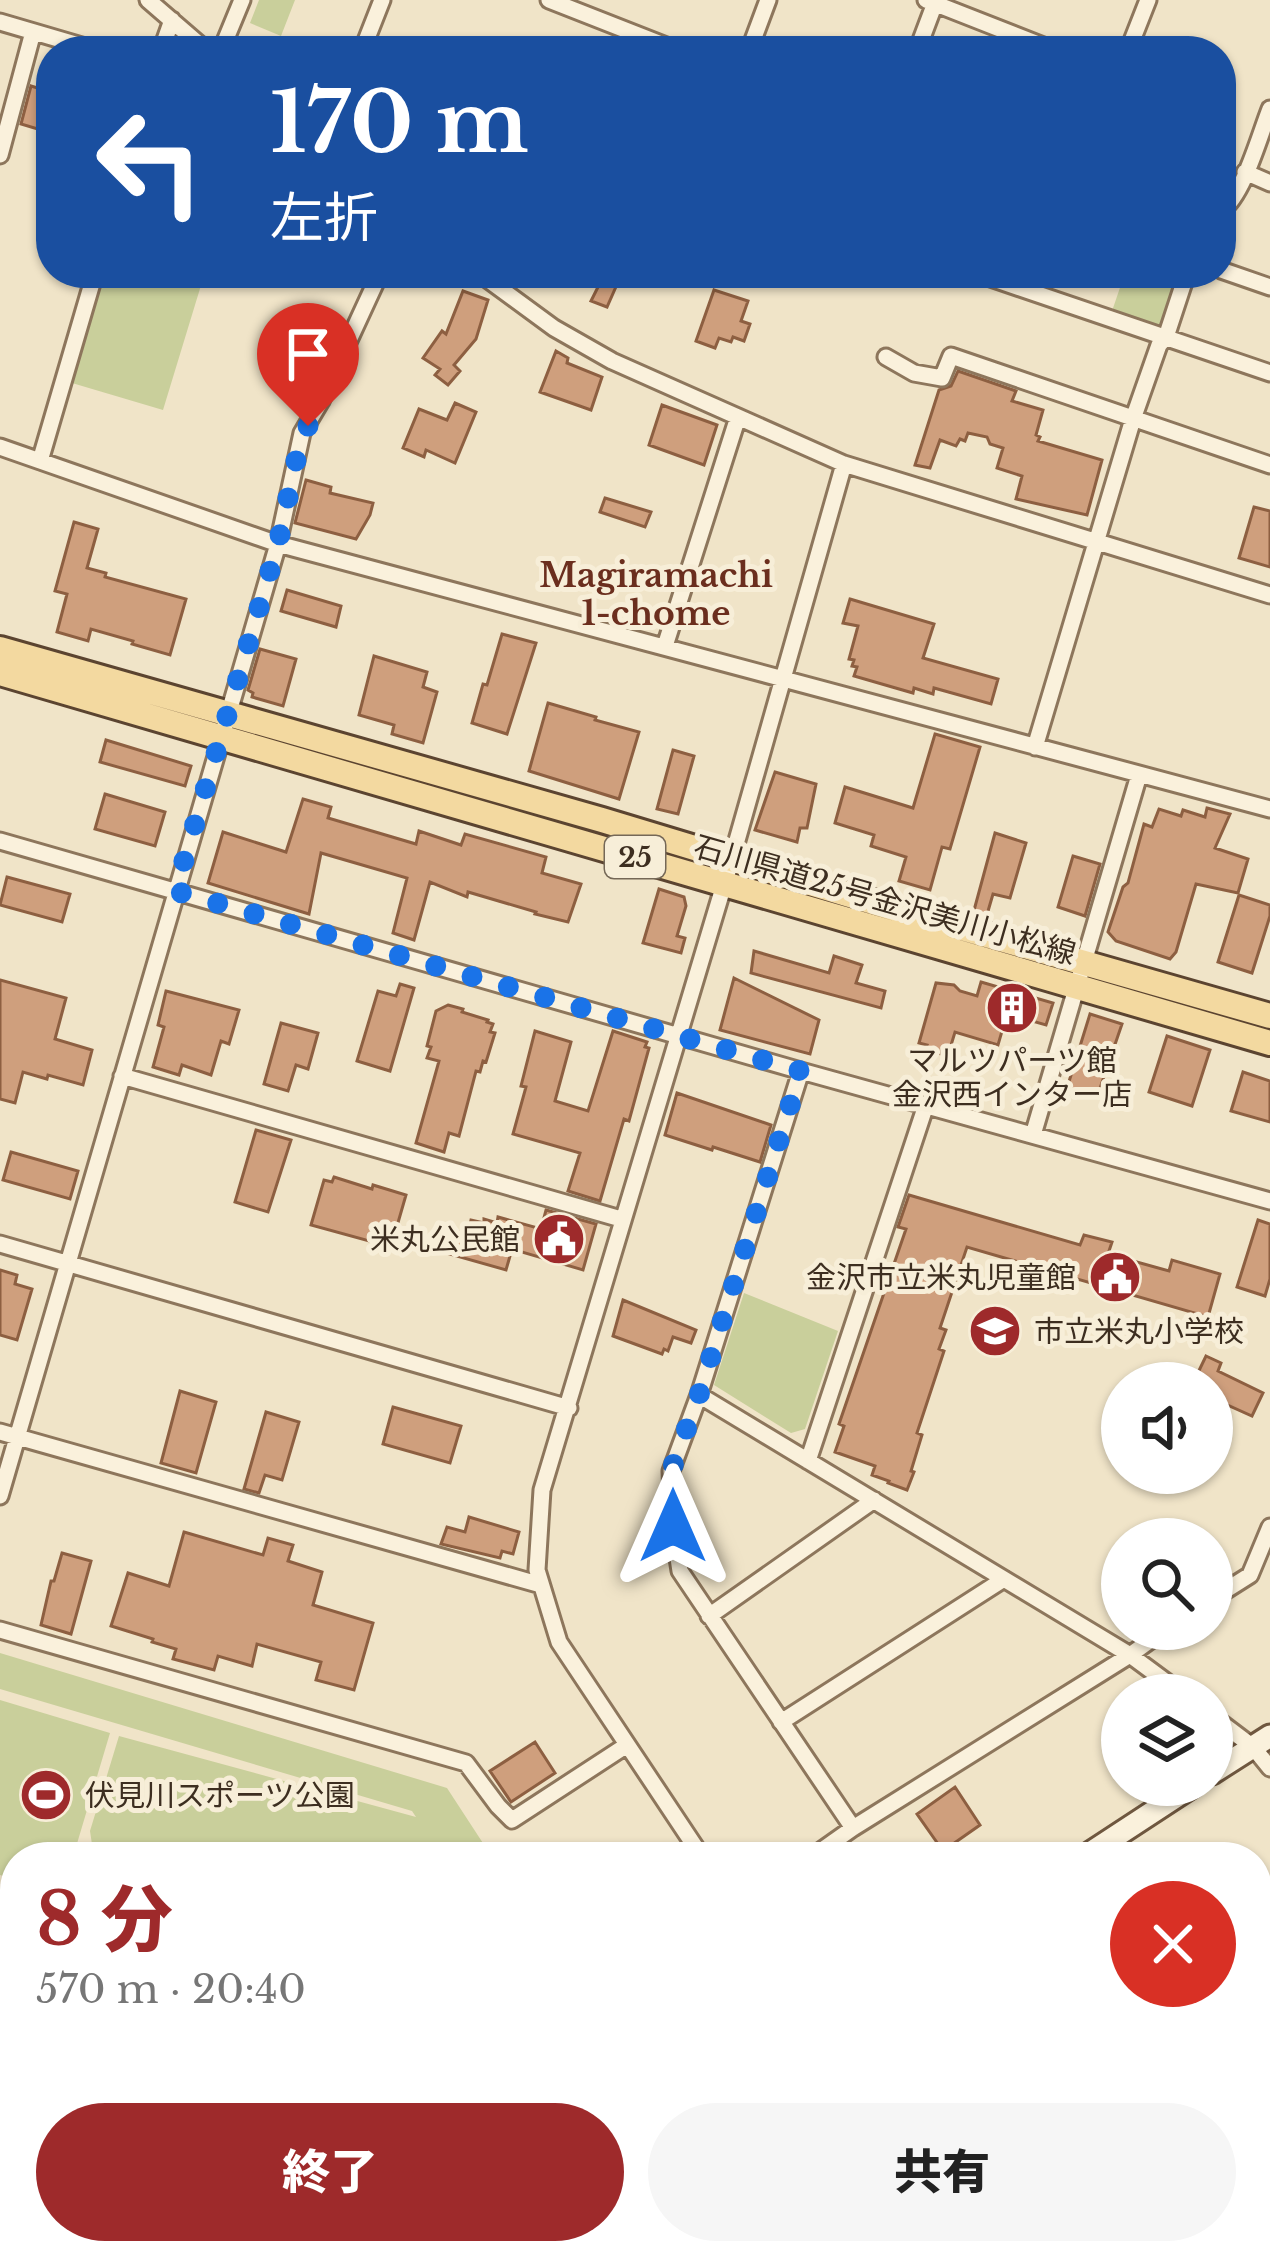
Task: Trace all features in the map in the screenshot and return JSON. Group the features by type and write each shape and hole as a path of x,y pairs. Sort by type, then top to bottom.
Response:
{"main road":[{"name":"石川県道25号金沢美川小松線","path":"0,649 223,725 728,870 916,915 1270,1042"},
{"name":"石川県道25号金沢美川小松線","path":"0,673 223,725"},
{"name":"石川県道25号金沢美川小松線","path":"1080,975 1270,1016"}],"street":[{"path":"148,0 190,36"},
{"path":"227,36 242,0"},
{"path":"368,36 382,0"},
{"path":"549,0 641,36"},
{"path":"755,36 768,0"},
{"path":"1134,36 1148,0"},
{"path":"921,36 930,2 1003,36"},
{"path":"166,36 172,20"},
{"path":"0,22 47,36"},
{"path":"0,155 33,32"},
{"path":"1236,191 1270,109"},
{"path":"1245,172 1270,183"},
{"path":"1236,275 1270,287"},
{"path":"40,461 91,288"},
{"path":"0,1496 9,1434 68,1263 278,544 302,433 373,288"},
{"path":"501,288 554,328 612,361 844,464 1270,595"},
{"path":"1021,288 1270,374"},
{"path":"1035,747 1132,418 1182,288"},
{"path":"886,357 914,373 942,378 950,356 1270,465"},
{"path":"665,646 738,417"},
{"path":"0,447 278,544 1270,809"},
{"path":"692,1842 559,1642 537,1570 542,1490 844,464"},
{"path":"1033,1135 1139,775"},
{"path":"2,847 175,891 1270,1201"},
{"path":"801,1071 671,1471 673,1526 680,1571 853,1828"},
{"path":"122,1076 621,1219"},
{"path":"808,1461 926,1105"},
{"path":"0,1244 568,1408"},
{"path":"699,1395 1156,1674"},
{"path":"9,1434 541,1585"},
{"path":"709,1616 874,1500"},
{"path":"1233,1585 1250,1574 1270,1528"},
{"path":"781,1722 1004,1579"},
{"path":"0,1630 466,1762 512,1820 627,1745"},
{"path":"833,1842 1137,1650"},
{"path":"1233,1727 1261,1741 1270,1768"},
{"path":"1233,1759 1261,1741"},
{"path":"1107,1842 1162,1806"}],"green space":[{"path":"259,0 295,0 281,36 250,23"},
{"path":"98,288 200,288 163,410 72,383"},
{"path":"1120,288 1174,288 1156,329 1111,314"},
{"path":"744,1293 838,1331 805,1429 791,1433 714,1385"},
{"path":"0,1653 447,1788 482,1842 92,1842 90,1831 119,1736 416,1817 412,1811 0,1689"},
{"name":"伏見川スポーツ公園","path":"0,1700 110,1733 77,1842 0,1842"}],"building":[{"path":"31,86 36,88 36,128 21,124"},
{"path":"598,288 615,288 607,307 591,301"},
{"path":"714,290 748,301 741,321 750,324 744,341 719,338 715,348 696,341"},
{"path":"463,291 488,300 476,339 454,365 460,371 448,385 435,375 440,369 423,358 442,331 446,334"},
{"path":"556,351 568,358 567,363 602,377 591,410 540,392"},
{"path":"958,371 1016,391 1012,401 1043,410 1038,441 1102,460 1087,515 1016,499 1022,476 997,468 1003,448 990,444 987,437 968,433 956,446 940,440 930,468 915,465 939,390 951,386"},
{"path":"455,403 476,412 455,463 426,450 424,457 403,448 419,409 447,420"},
{"path":"662,405 717,425 704,465 649,445"},
{"path":"306,480 331,487 330,493 373,503 356,539 295,523"},
{"path":"605,498 651,512 645,527 600,512"},
{"path":"1254,507 1270,511 1270,567 1239,558"},
{"path":"74,522 98,529 87,568 186,599 170,655 91,629 88,641 57,632 67,594 55,591"},
{"path":"287,590 341,606 336,627 281,611"},
{"path":"850,599 934,624 923,658 998,679 991,704 934,688 933,694 914,688 913,693 854,676 857,667 849,659 858,626 843,623"},
{"path":"502,634 536,643 507,734 472,723"},
{"path":"260,649 296,659 283,706 252,697 248,690"},
{"path":"374,656 427,672 423,687 437,692 423,743 392,734 394,725 359,715"},
{"path":"548,703 639,732 619,799 529,771"},
{"path":"935,734 980,747 950,849 942,847 930,890 899,881 906,857 871,846 874,835 835,823 845,787 913,808"},
{"path":"106,740 191,766 185,786 100,762"},
{"path":"673,750 694,756 678,814 657,809"},
{"path":"775,772 816,784 807,828 800,828 797,842 755,830"},
{"path":"105,794 165,812 155,846 95,829"},
{"path":"303,799 331,807 328,818 416,844 419,831 461,845 465,834 546,857 542,873 581,884 568,922 468,892 467,897 430,882 414,940 393,933 407,878 321,853 309,914 208,883 223,832 286,852"},
{"path":"1207,808 1230,814 1215,848 1248,859 1238,893 1196,884 1170,959 1116,941 1108,932 1144,824 1152,827 1159,809 1205,817"},
{"path":"995,833 1026,843 1010,898 993,894 986,918 973,914"},
{"path":"1073,856 1100,864 1085,916 1058,907"},
{"path":"7,877 70,894 62,922 0,905"},
{"path":"659,889 684,897 677,936 685,938 681,953 643,943"},
{"path":"1239,895 1270,905 1252,973 1218,962"},
{"path":"754,951 829,973 834,956 862,965 856,983 885,991 881,1008 751,973"},
{"path":"734,978 819,1020 810,1054 720,1030"},
{"path":"0,980 66,998 55,1039 92,1050 83,1085 23,1072 15,1103 0,1099"},
{"path":"981,982 1053,1003 1046,1025 1007,1014 998,1045 955,1032 949,1052 925,1050 927,1045 919,1043 936,983 977,996"},
{"path":"400,984 414,988 390,1071 357,1061 378,991 396,996"},
{"path":"166,991 239,1010 229,1044 221,1041 211,1075 182,1065 179,1075 153,1067 164,1027 158,1025"},
{"path":"448,1005 488,1020 493,1024 490,1032 495,1033 486,1062 476,1071 459,1136 449,1133 444,1152 416,1143 439,1061 427,1058 431,1047 427,1046 436,1011"},
{"path":"1090,1014 1122,1024 1097,1097 1067,1088"},
{"path":"281,1023 318,1033 308,1069 296,1065 288,1091 264,1084"},
{"path":"535,1031 571,1042 555,1101 588,1111 613,1031 647,1042 629,1121 624,1119 600,1201 568,1191 580,1153 513,1134"},
{"path":"1167,1036 1210,1050 1192,1106 1149,1092"},
{"path":"1243,1072 1270,1081 1270,1122 1231,1111"},
{"path":"677,1093 771,1125 760,1162 665,1135"},
{"path":"256,1130 291,1140 268,1212 235,1202"},
{"path":"11,1152 78,1171 70,1199 3,1180"},
{"path":"334,1177 406,1195 391,1247 311,1225 324,1180 332,1182"},
{"path":"909,1195 1080,1245 1084,1235 1112,1242 1108,1254 1169,1271 1172,1260 1220,1274 1208,1317 967,1247 940,1328 946,1330 939,1349 944,1351 917,1433 922,1435 914,1472 907,1490 888,1483 872,1475 875,1466 835,1452 844,1426 839,1424 906,1229 898,1227"},
{"path":"546,1210 596,1224 583,1270 512,1249 506,1270 446,1253 452,1230 468,1234 471,1220 497,1223 498,1217 541,1229"},
{"path":"1258,1220 1270,1224 1270,1279 1265,1296 1237,1287"},
{"path":"0,1270 17,1275 15,1284 32,1289 17,1340 0,1335"},
{"path":"623,1300 696,1330 691,1343 673,1337 662,1354 613,1336"},
{"path":"1233,1378 1263,1393 1252,1416 1233,1407"},
{"path":"180,1391 216,1402 196,1473 161,1463"},
{"path":"393,1407 461,1426 450,1463 383,1444"},
{"path":"266,1412 299,1422 282,1480 265,1475 259,1493 244,1489"},
{"path":"469,1517 519,1532 513,1554 502,1551 500,1558 441,1544 447,1527 465,1532"},
{"path":"184,1532 263,1555 268,1538 293,1545 288,1561 322,1572 313,1605 373,1623 354,1690 316,1680 321,1662 257,1644 252,1666 218,1656 214,1670 173,1659 176,1649 111,1626 128,1573 169,1586"},
{"path":"62,1553 91,1561 71,1634 41,1625"},
{"path":"535,1742 555,1773 511,1802 490,1771"},
{"path":"955,1787 980,1825 956,1842 937,1842 917,1814"}],"place":[{"name":"マルツパーツ館 金沢西インター店","path":"1012,1008"},
{"name":"米丸公民館","path":"559,1239"},
{"name":"金沢市立米丸児童館","path":"1115,1277"},
{"name":"市立米丸小学校","path":"995,1331"},
{"name":"伏見川スポーツ公園","path":"46,1795"}],"district":[{"name":"Magiramachi 1-chome","path":"656,594"}],"route":[{"path":"308,426 302,433 278,544 175,891 801,1071 671,1471 673,1526"}]}
